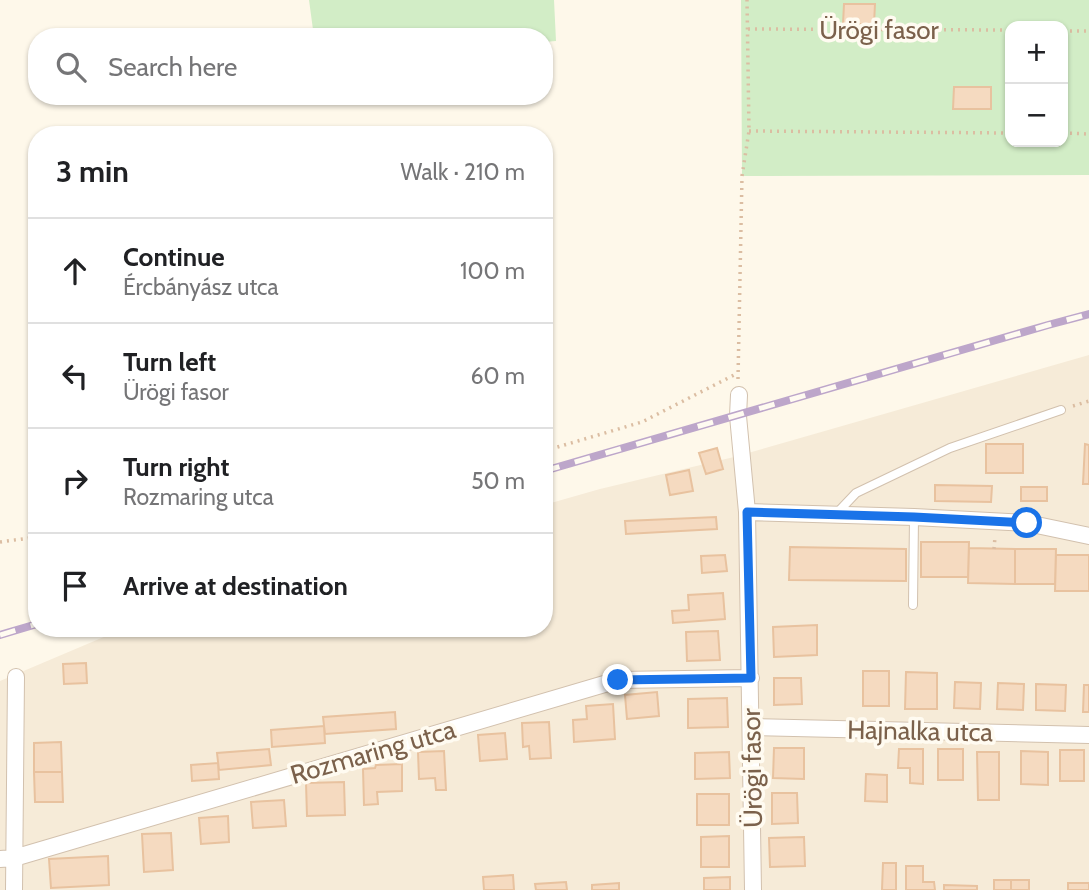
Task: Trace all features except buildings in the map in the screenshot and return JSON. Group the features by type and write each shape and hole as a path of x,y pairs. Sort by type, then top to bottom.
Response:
{"street":[{"name":"Ürögi fasor","path":"739,395 738,416 747,512 753,890"},
{"path":"747,512 1027,523 1089,536"},
{"path":"14,890 7,858 16,677"},
{"name":"Rozmaring utca","path":"7,858 618,680 751,678"},
{"name":"Hajnalka utca","path":"752,727 1089,735"}],"lane":[{"path":"836,514 856,493 950,448 1061,410"},
{"path":"913,605 914,517"}],"path":[{"path":"739,395 742,176 749,131 747,0"},
{"name":"Ürögi fasor","path":"748,29 1005,30"},
{"path":"1068,31 1089,31"},
{"path":"749,131 1005,133"},
{"path":"1068,134 1089,134"},
{"path":"553,448 642,422 738,373"},
{"path":"0,542 28,538"}],"shaded area":[{"path":"1089,355 1089,890 0,890 0,681 104,637 553,637 553,502 734,457"}],"green space":[{"path":"309,0 554,0 556,41 553,41 553,28 313,28"},
{"path":"741,0 1089,0 1089,175 742,176"}],"railway":[{"path":"553,468 1089,314"},
{"path":"0,635 28,627"}],"route":[{"path":"618,680 751,678 747,512 1027,523"}]}
